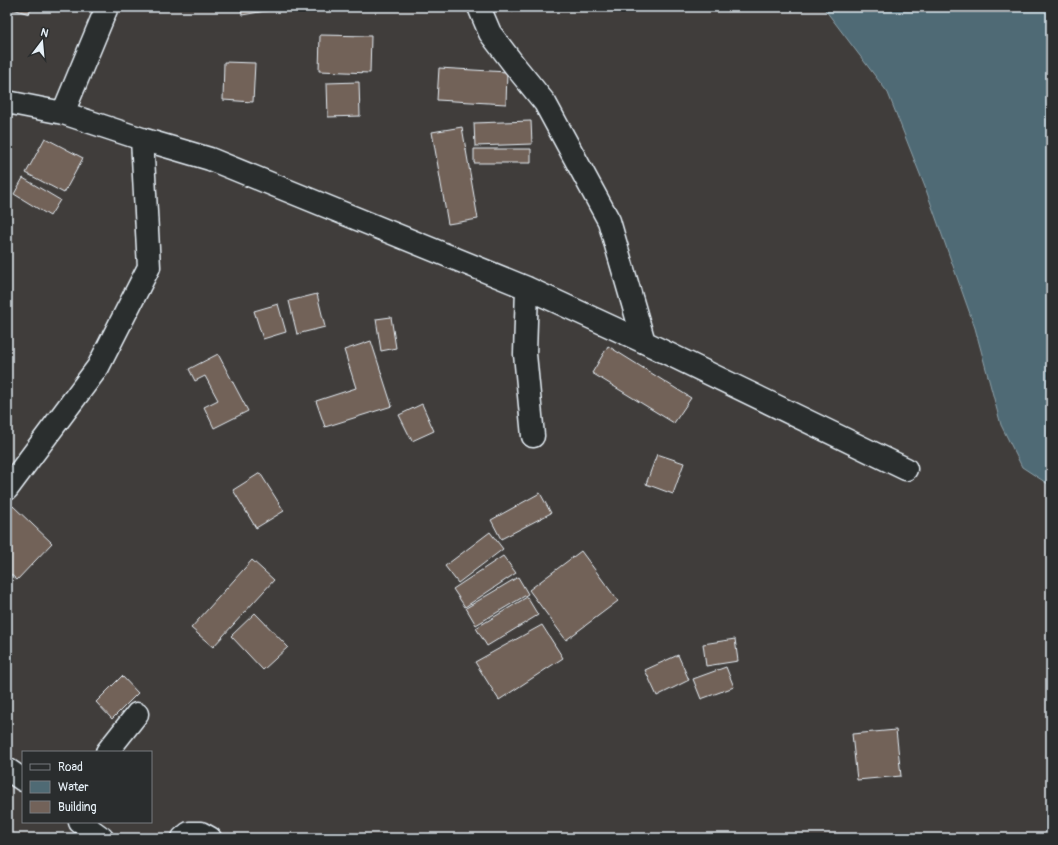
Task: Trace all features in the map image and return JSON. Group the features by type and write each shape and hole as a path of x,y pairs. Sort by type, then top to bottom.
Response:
{"street":[{"path":"63,113 107,7"},
{"path":"479,7 490,33 545,103 609,220 644,342"},
{"path":"7,102 63,113 142,139 210,159 527,288 644,342 906,469"},
{"path":"7,489 98,367 149,267 142,139"},
{"path":"527,288 525,354 533,436"},
{"path":"107,751 137,714"},
{"path":"7,769 22,779"},
{"path":"81,823 102,838"},
{"path":"183,838 189,833 201,833 210,838"}],"water":[{"path":"823,7 1051,7 1051,486 1022,467 1001,425 975,328 925,187 888,93"}],"building":[{"path":"7,7 31,7 29,14"},
{"path":"241,7 271,7 271,10 242,15"},
{"path":"511,7 527,7 512,11"},
{"path":"320,35 371,36 370,73 319,71"},
{"path":"224,62 255,63 253,102 223,100"},
{"path":"439,68 507,72 506,104 437,100"},
{"path":"359,82 360,116 328,117 327,83"},
{"path":"531,121 532,144 475,146 474,123"},
{"path":"462,127 478,219 448,224 432,132"},
{"path":"45,138 83,158 64,193 26,173"},
{"path":"474,149 531,149 531,163 474,163"},
{"path":"23,178 60,200 50,216 14,194"},
{"path":"317,294 325,327 297,334 289,301"},
{"path":"278,304 286,332 263,339 254,311"},
{"path":"391,317 396,348 381,351 376,319"},
{"path":"371,341 392,406 325,427 316,401 356,388 344,350"},
{"path":"608,346 691,398 674,423 592,373"},
{"path":"218,354 248,411 214,428 204,407 218,400 205,376 195,381 189,369"},
{"path":"422,404 434,431 412,441 399,415"},
{"path":"657,454 684,463 673,494 646,484"},
{"path":"260,473 284,511 256,528 233,490"},
{"path":"540,493 551,513 501,539 491,520"},
{"path":"13,506 52,543 17,580 7,571 7,512"},
{"path":"490,532 503,549 458,583 445,566"},
{"path":"581,551 618,601 566,640 529,590"},
{"path":"503,556 516,573 465,607 453,589"},
{"path":"252,560 274,580 213,647 191,628"},
{"path":"518,577 528,594 476,625 466,608"},
{"path":"527,597 538,615 487,646 476,628"},
{"path":"255,613 288,647 263,670 231,636"},
{"path":"542,625 563,658 499,700 475,662"},
{"path":"735,639 738,661 706,666 703,644"},
{"path":"678,655 689,680 657,696 645,670"},
{"path":"726,667 734,687 701,699 693,679"},
{"path":"122,676 138,693 112,719 96,702"},
{"path":"896,730 901,776 857,780 852,734"}]}
